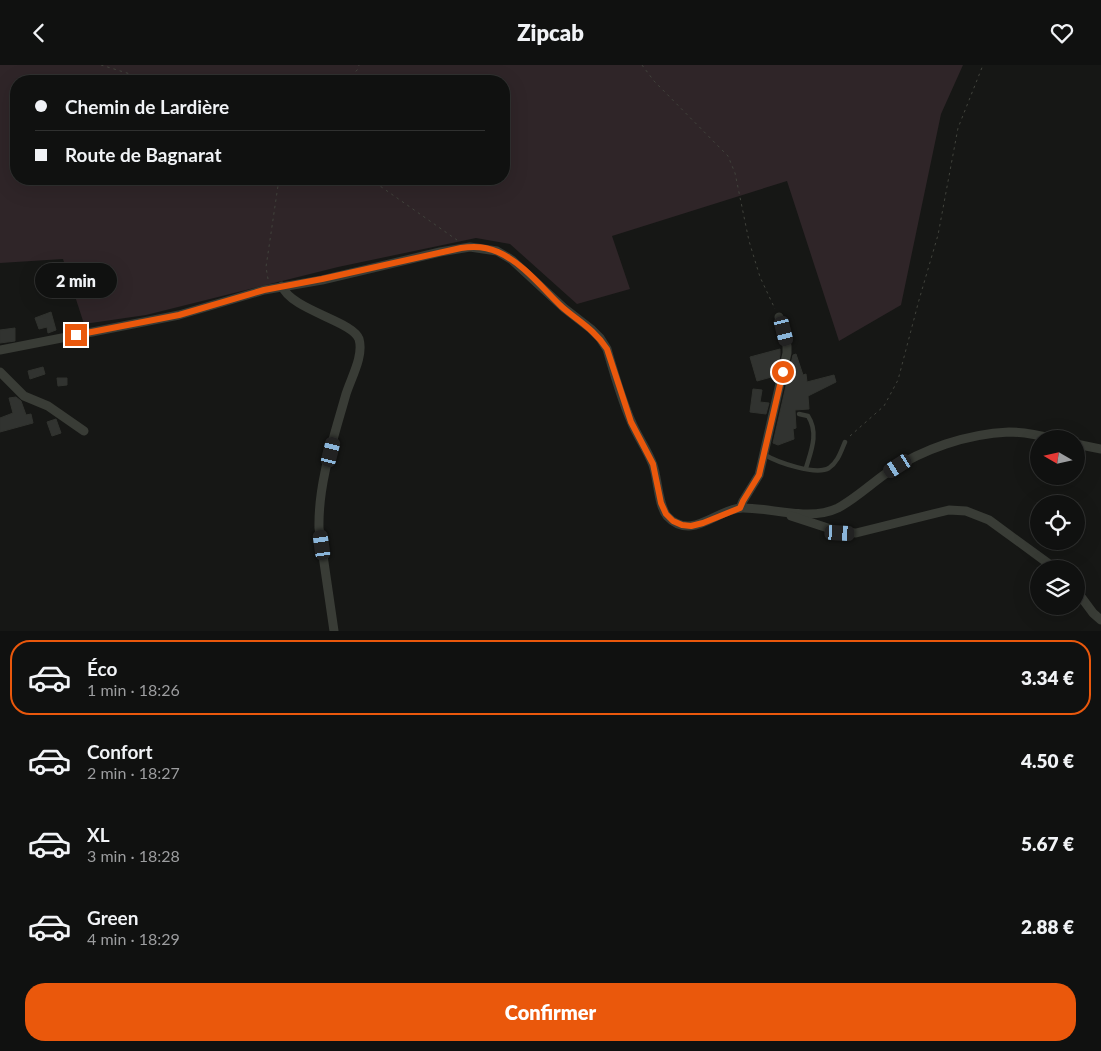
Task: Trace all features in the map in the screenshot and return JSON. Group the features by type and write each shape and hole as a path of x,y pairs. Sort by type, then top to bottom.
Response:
{"street":[{"path":"0,350 179,315 271,288 470,247 488,249 506,256 600,338 607,349 631,422 653,464 661,503 666,514 673,521 682,525 691,526 703,523 740,508 787,514 828,511 839,507 908,460 925,451 945,444 984,435 1009,432 1030,435"},
{"path":"282,286 285,292 293,298 352,331 359,340 358,357 335,436 323,485 319,512 334,631"},
{"path":"740,508 759,475 787,353 787,346 779,317"},
{"path":"0,372 24,396 48,406 84,431"},
{"path":"1085,446 1101,449"},
{"path":"787,514 840,533 856,533 949,510 966,511 989,521 1043,560"},
{"path":"1085,602 1101,620"}],"lane":[{"path":"799,415 808,416 814,430 813,444 806,468"},
{"path":"765,455 777,461 819,471 828,469 837,461 845,442"}],"path":[{"path":"101,65 134,75"},
{"path":"642,65 654,81 728,156 735,173 760,277 766,294 779,317"},
{"path":"845,442 884,406 898,380 938,235 958,128 983,65"},
{"path":"271,288 266,267 278,185"},
{"path":"379,185 456,239 461,248"}],"shaded area":[{"path":"0,65 963,65 941,114 901,305 839,341 787,181 612,236 630,289 577,304 510,244 476,238 338,267 146,315 84,324 63,259 0,263"}],"building":[{"path":"51,312 56,330 48,333 47,327 39,329 35,318"},
{"path":"15,328 15,341 0,343 0,330"},
{"path":"780,349 775,378 775,376 757,381 750,357"},
{"path":"796,354 803,375 806,374 807,382 834,375 836,382 808,396 809,409 795,410 796,428 793,429 794,439 778,445 773,443 793,355"},
{"path":"43,367 45,374 30,379 28,371"},
{"path":"57,378 67,378 67,385 58,386"},
{"path":"753,389 762,390 760,402 769,403 766,414 750,412"},
{"path":"16,397 21,401 26,415 31,414 33,423 0,432 0,418 13,413 9,398"},
{"path":"56,419 61,433 52,436 47,422"}],"route":[{"path":"76,335 179,315 264,290 461,248 479,247 497,251 512,260 600,338 607,349 631,422 653,464 661,503 666,514 673,521 691,526 740,508 754,485 765,455 783,372"}]}
